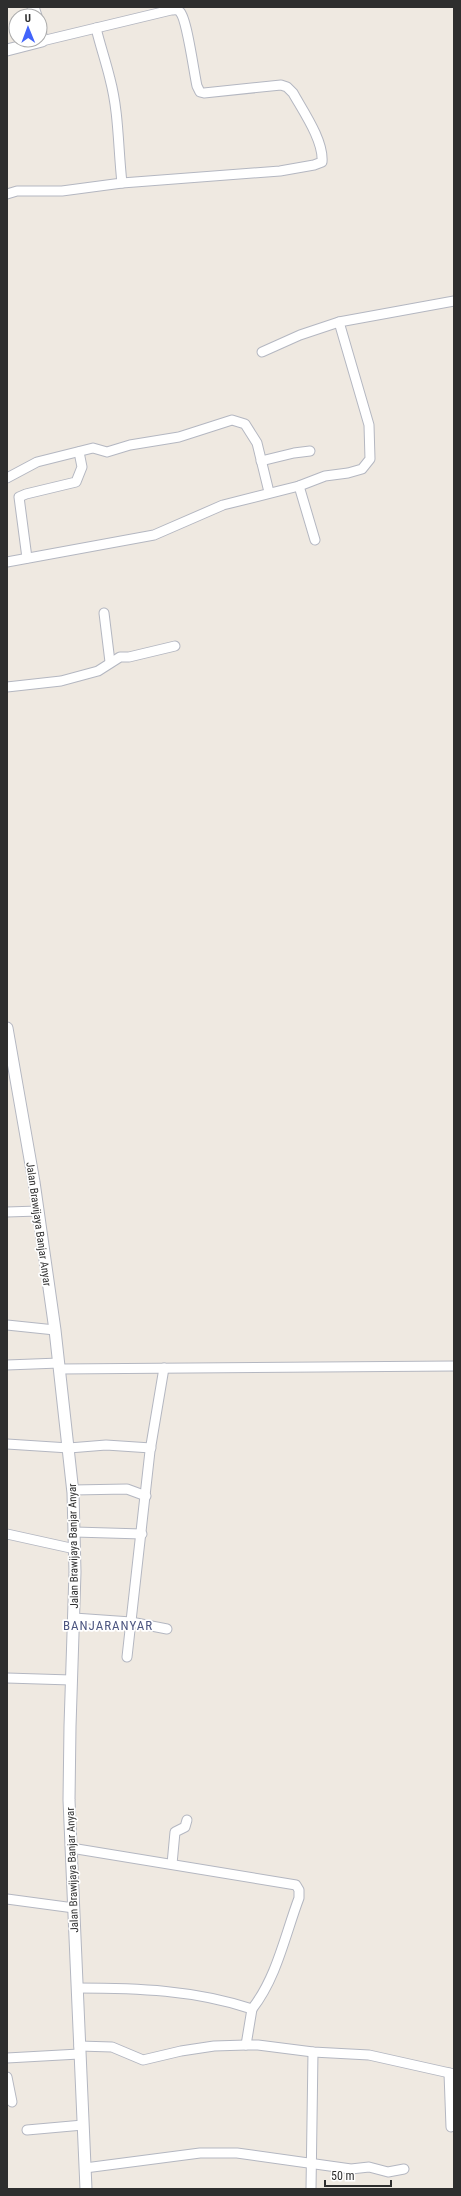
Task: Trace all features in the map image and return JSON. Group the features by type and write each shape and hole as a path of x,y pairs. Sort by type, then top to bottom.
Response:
{"street":[{"path":"7,194 17,191 62,191 122,183 280,171 314,165 322,162 323,154 317,137 293,93 287,87 281,85 241,91 200,92 197,86 186,30 180,11 171,10 96,28 48,35"},
{"path":"96,28 110,78 120,136 119,157 122,183"},
{"path":"262,352 300,335 339,322 454,301"},
{"path":"7,562 154,535 223,505 269,492 299,486 326,476 348,473 362,468 370,459 371,437 369,425 339,322"},
{"path":"7,478 37,462 93,448 107,452 130,445 179,437 232,420 245,424 257,443 269,492"},
{"path":"27,558 19,497 76,482 82,467 79,452"},
{"path":"261,461 294,453 310,452"},
{"path":"299,486 315,540"},
{"path":"104,613 110,662"},
{"path":"7,687 61,681 98,671 120,657 129,657 175,646"},
{"name":"Jalan Brawijaya Banjar Anyar","path":"7,1028 38,1211 60,1366 73,1490 75,1549 69,1800 86,2189"},
{"path":"7,1212 38,1211"},
{"path":"7,1325 55,1330"},
{"path":"7,1365 164,1368 454,1366"},
{"path":"127,1657 151,1448 164,1368"},
{"path":"7,1444 69,1448 106,1445 151,1448"},
{"path":"73,1490 127,1489 146,1496"},
{"path":"75,1532 142,1534"},
{"path":"7,1534 75,1549"},
{"path":"74,1618 131,1622 167,1629"},
{"path":"7,1678 71,1680"},
{"path":"172,1864 175,1832 185,1827 187,1820"},
{"path":"71,1848 296,1885 299,1890 299,1898 280,1957 266,1988 252,2009 246,2045"},
{"path":"7,1899 74,1908"},
{"path":"77,1988 149,1988 224,2000 252,2009"},
{"path":"7,2054 7,2058 112,2047 143,2060 180,2051 214,2046 258,2045 313,2052 369,2055 452,2074 452,2128"},
{"path":"311,2189 313,2052"},
{"path":"7,2077 12,2102"},
{"path":"27,2130 83,2125"},
{"path":"84,2168 200,2153 237,2153 351,2168 370,2168 385,2172 404,2169"}],"district":[{"name":"BANJARANYAR","path":"108,1625"}]}
